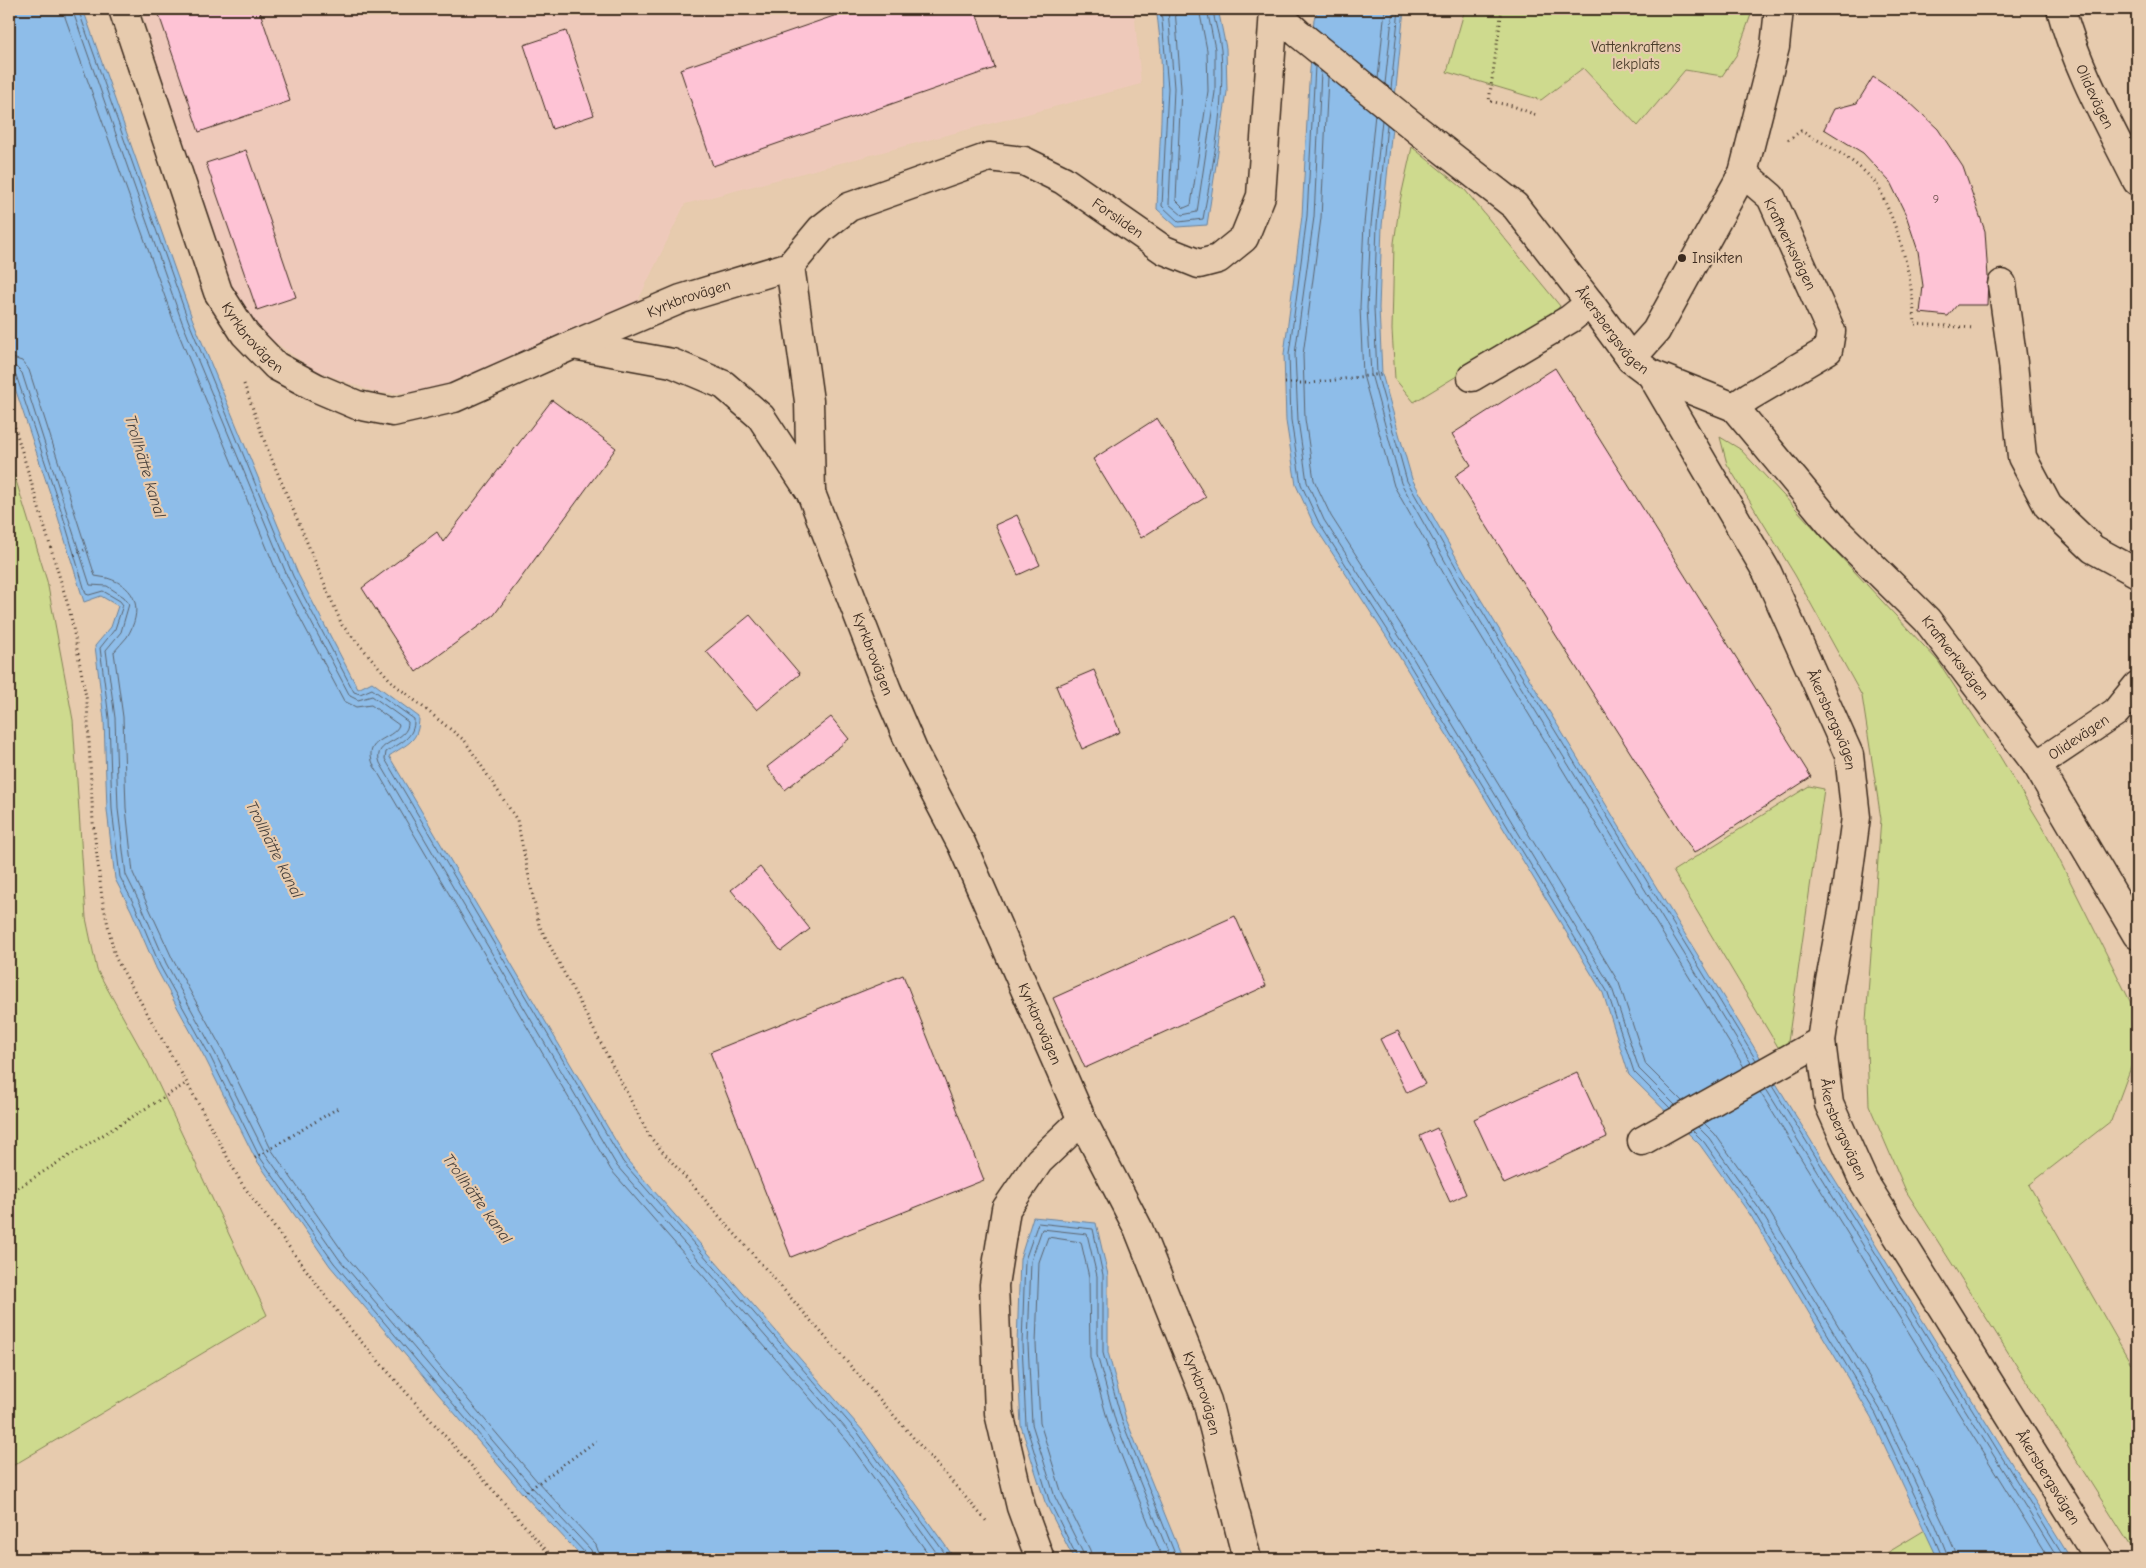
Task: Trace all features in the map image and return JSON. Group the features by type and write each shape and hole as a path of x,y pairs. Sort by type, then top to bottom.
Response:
{"street":[{"name":"Kyrkbrovägen","path":"123,9 218,292 245,334 276,366 317,388 358,405 393,412 454,398 681,299 790,266 809,401 811,493"},
{"path":"1641,366 1656,331 1743,173 1775,48 1779,9"},
{"name":"Olidevägen","path":"2061,9 2070,40 2111,130 2137,181"},
{"name":"Åkersbergsvägen","path":"1273,10 1298,33 1515,206 1641,366 1767,572 1849,755 1856,817 1844,906 1821,1041 1828,1104 1864,1182 2099,1559"},
{"name":"Forsliden","path":"790,266 821,229 849,207 989,156 1024,161 1063,180 1164,250 1199,264 1218,259 1244,238 1261,196 1273,10"},
{"name":"Kraftverksvägen","path":"1734,407 1828,350 1831,330 1771,197 1743,173"},
{"path":"2002,284 2013,363 2022,457 2048,506 2093,549 2137,573"},
{"path":"1472,377 1570,319 1590,303"},
{"name":"Kyrkbrovägen","path":"573,345 672,363 724,385 761,417 811,493 887,690 915,755 962,845 1082,1120 1138,1228 1207,1401 1247,1559"},
{"name":"Kraftverksvägen","path":"1641,366 1734,407 1836,530 1926,620 2037,765 2137,935"},
{"name":"Olidevägen","path":"2037,765 2116,712 2137,686"},
{"path":"1642,1141 1821,1041"},
{"path":"1040,1559 1021,1508 999,1413 994,1285 1006,1209 1039,1161 1082,1120"}],"path":[{"path":"1502,9 1489,101 1514,106 1536,115"},
{"path":"1787,141 1802,131 1838,151 1876,182 1896,225 1907,263 1913,296 1915,324 1964,328"},
{"path":"245,334 236,361 267,448 342,625 393,683 465,741 517,820 539,925 650,1137 994,1530"},
{"path":"1285,383 1312,383 1382,374"},
{"path":"9,408 70,612 87,702 94,822 102,898 115,957 242,1184 351,1330 554,1559"},
{"path":"70,557 84,550"},
{"path":"9,1193 187,1083"},
{"path":"255,1158 338,1108"},
{"path":"523,1494 596,1441"},
{"path":"9,1550 18,1559"}],"shaded area":[{"path":"141,9 1134,9 1141,84 685,204 633,311 428,392 377,393 314,370 255,328 228,282 183,150"}],"green space":[{"name":"Vattenkraftens lekplats","path":"1465,9 1753,9 1737,54 1722,76 1685,70 1638,126 1583,68 1541,100 1447,72"},
{"path":"1412,147 1465,190 1560,306 1549,320 1414,402 1395,379 1392,330 1394,243 1400,201"},
{"path":"1720,437 1740,449 1938,661 1999,755 2045,831 2137,1015 2137,1051 2111,1121 2029,1185 2137,1374 2137,1556 1906,1191 1869,1105 1866,1021 1881,819 1862,696 1795,575 1727,464"},
{"path":"9,458 47,581 73,720 86,918 97,970 148,1062 267,1315 9,1468"},
{"path":"1809,786 1824,789 1787,1048 1778,1047 1673,871"},
{"path":"1925,1530 1938,1559 1877,1559"}],"water":[{"name":"Trollhätte kanal","path":"9,9 83,9 192,318 298,574 358,689 372,682 419,717 415,737 407,745 389,756 627,1160 863,1431 955,1559 584,1559 523,1494 330,1266 255,1158 205,1058 156,968 131,910 115,879 107,810 104,719 95,646 111,627 118,606 101,596 84,602 9,370"},
{"path":"1156,9 1218,9 1226,48 1227,92 1207,225 1177,227 1157,209 1162,84"},
{"path":"1318,9 1404,9 1382,226 1379,308 1382,374 1412,479 1469,580 1824,1162 2071,1559 1938,1559 1871,1417 1751,1216 1700,1145 1629,1075 1603,993 1399,656 1314,525 1296,485 1286,421 1284,354 1302,216 1309,83 1314,19"},
{"path":"1033,1217 1096,1223 1108,1275 1108,1352 1126,1419 1183,1559 1074,1559 1045,1502 1021,1426 1017,1344 1020,1259"}],"building":[{"path":"157,9 259,9 290,101 199,132"},
{"path":"854,9 975,9 995,68 713,166 680,69"},
{"path":"566,31 594,115 552,129 524,45"},
{"path":"1873,77 1906,99 1938,129 1963,167 1985,231 1988,277 1987,305 1957,305 1948,316 1920,313 1923,286 1918,251 1906,215 1890,182 1863,153 1824,129 1834,109 1857,103"},
{"path":"246,150 296,297 257,310 206,163"},
{"path":"1555,368 1811,777 1694,853 1455,476 1471,465 1452,434"},
{"path":"552,400 616,448 494,615 416,672 362,588 437,532 443,542"},
{"path":"1157,418 1206,497 1141,538 1093,459"},
{"path":"1017,515 1040,565 1018,575 995,525"},
{"path":"750,615 800,674 757,710 706,651"},
{"path":"1094,670 1120,732 1082,749 1056,686"},
{"path":"831,717 849,739 785,790 767,767"},
{"path":"760,867 810,929 781,951 731,890"},
{"path":"1235,916 1266,986 1085,1068 1053,998"},
{"path":"903,975 984,1180 791,1257 710,1052"},
{"path":"1398,1031 1425,1084 1407,1093 1380,1039"},
{"path":"1577,1072 1607,1137 1504,1184 1474,1119"},
{"path":"1437,1128 1466,1194 1450,1202 1420,1136"}],"place":[{"name":"Insikten","path":"1682,258"}]}
